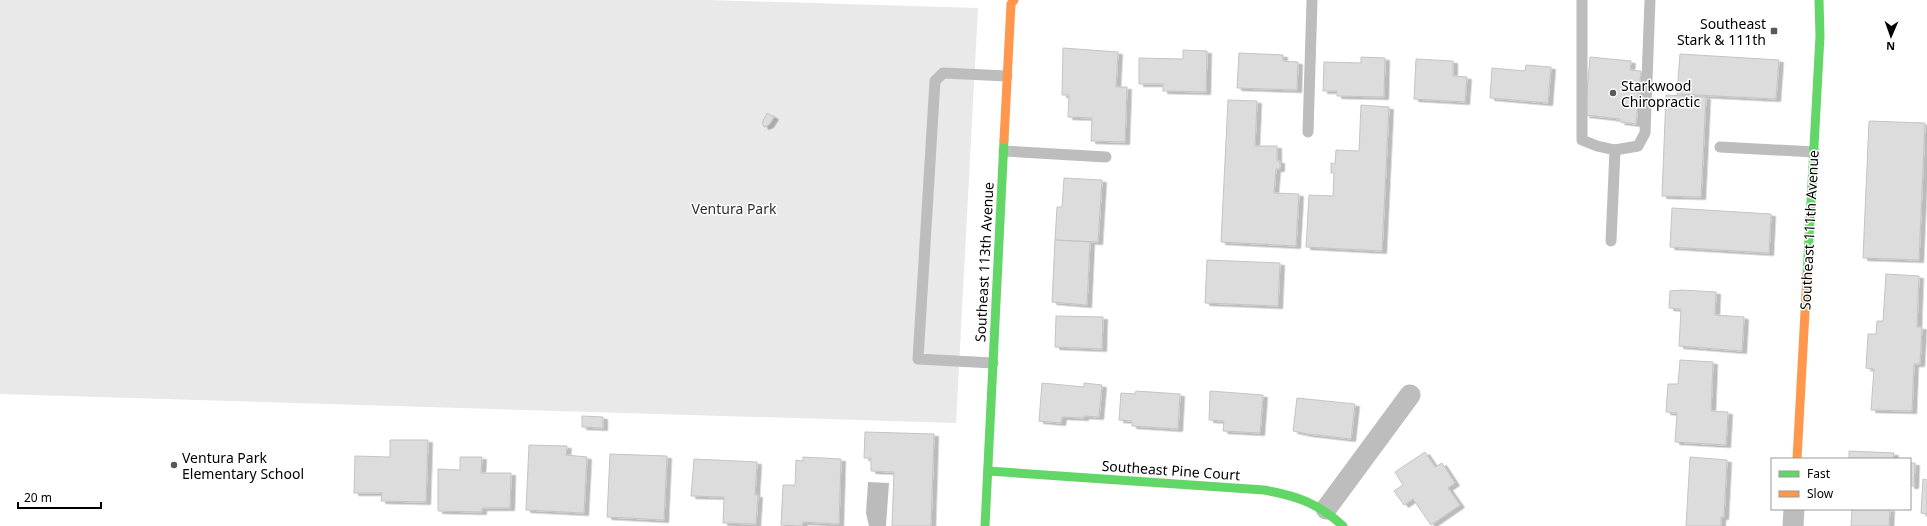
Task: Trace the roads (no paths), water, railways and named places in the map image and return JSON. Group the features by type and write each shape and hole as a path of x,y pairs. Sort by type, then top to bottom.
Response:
{"street":[{"name":"Southeast 113th Avenue","path":"985,526 1007,76 1012,4 1014,0"},
{"name":"Southeast 111th Avenue","path":"1796,458 1820,36 1819,0"},
{"path":"1326,509 1410,395"},
{"name":"Southeast Pine Court","path":"988,471 1264,490 1298,496 1326,509 1343,526"},
{"path":"1793,526 1794,510"}],"lane":[{"path":"1308,132 1312,0"},
{"path":"1582,0 1582,140 1597,146 1615,150 1638,146 1644,132 1650,0"},
{"path":"993,363 918,359 936,81 943,73 1007,76"},
{"path":"1720,147 1814,152"},
{"path":"1611,241 1615,150"},
{"path":"1004,151 1106,157"}],"place":[{"name":"Southeast Stark & 111th","path":"1774,31"},
{"name":"Starkwood Chiropractic","path":"1613,93"},
{"name":"Ventura Park Elementary School","path":"174,465"}],"park label":[{"name":"Ventura Park","path":"734,208"}]}
